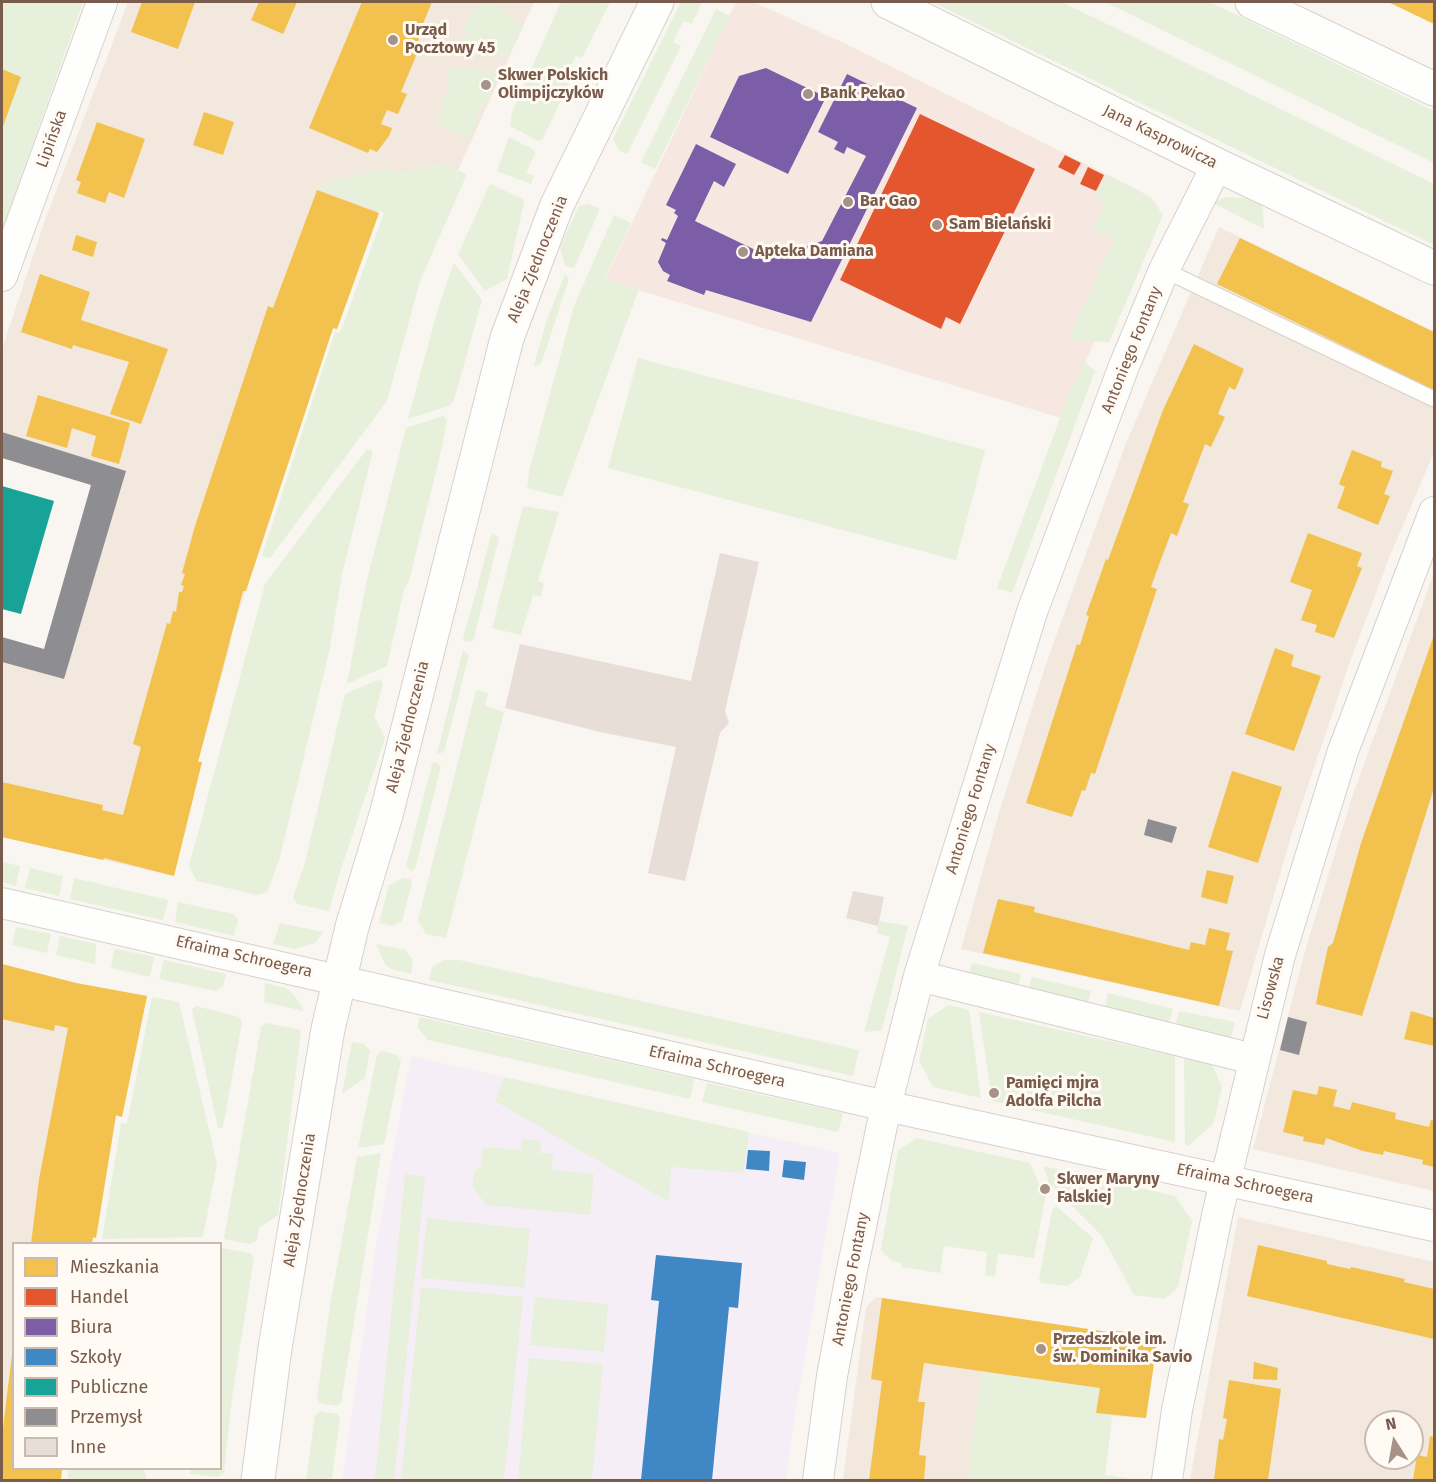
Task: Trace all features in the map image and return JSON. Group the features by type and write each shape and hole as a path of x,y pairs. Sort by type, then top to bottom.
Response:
{"street":[{"name":"Lipińska","path":"2,276 102,2"},
{"name":"Aleja Zjednoczenia","path":"258,1480 275,1348 328,1029 351,927 386,815 507,339 557,205 657,2"},
{"name":"Jana Kasprowicza","path":"888,2 1217,165 1434,268"},
{"path":"1252,2 1434,89"},
{"name":"Antoniego Fontany","path":"818,1480 832,1376 851,1275 886,1106 919,976 1032,612 1124,366 1164,270 1217,165"},
{"name":"Lisowska","path":"1167,1480 1177,1410 1225,1179 1253,1059 1293,909 1342,751 1434,512"},
{"name":"Efraima Schroegera","path":"2,903 886,1106 1434,1226"},
{"path":"919,976 1253,1059"}],"lane":[{"path":"1164,270 1434,399"}],"shaded area":[{"path":"128,2 534,2 458,170 443,164 399,174 381,169 376,200 379,213 337,329 333,328 229,641 231,642 198,761 202,762 174,876 2,837 2,662 64,679 125,471 2,432 2,349 44,223"},
{"path":"736,2 754,2 846,44 1140,191 1150,214 1061,418 605,280"},
{"path":"1219,227 1434,332 1434,452 1389,558 1348,667 1292,833 1240,1011 961,949 998,816 1046,664 1125,446"},
{"path":"1434,573 1434,1191 1253,1149 1305,951 1353,794"},
{"path":"2,964 77,983 147,996 122,1117 116,1116 96,1238 93,1238 92,1242 12,1242 12,1470 62,1470 61,1480 2,1480"},
{"path":"411,1056 840,1153 796,1408 786,1480 342,1480 377,1240"},
{"path":"1238,1217 1434,1262 1434,1480 1190,1480"},
{"path":"876,1297 1108,1332 1109,1330 1158,1336 1146,1418 1112,1416 1105,1475 1138,1480 843,1480 866,1307"}],"green space":[{"path":"2,2 83,2 2,230"},
{"path":"478,2 491,2 496,7 498,4 514,22 517,20 522,25 508,56 472,55 472,51 453,54 458,44 462,45 467,32 464,30 473,10 476,11"},
{"path":"561,2 610,2 582,58 576,56 566,75 572,78 542,140 538,141 510,126 512,112"},
{"path":"681,2 702,2 692,24 683,21 673,42 681,46 627,154 619,150 613,139"},
{"path":"932,2 1062,2 1434,184 1434,245"},
{"path":"1105,2 1210,2 1434,111 1434,163"},
{"path":"716,9 730,16 655,169 641,162"},
{"path":"449,67 493,71 493,68 503,67 483,109 480,108 474,120 477,122 469,139 439,126 441,116 444,116 443,97 447,97 450,83 446,83"},
{"path":"509,137 534,150 535,154 526,172 534,176 531,184 497,171"},
{"path":"443,164 467,174 420,281 387,401 270,558 266,558 262,555 335,332 340,333 384,213 315,187 381,168 399,174"},
{"path":"1107,175 1151,197 1163,215 1109,342 1068,340 1114,240 1092,230 1105,203 1095,197"},
{"path":"490,184 523,199 524,203 507,279 485,291 458,254"},
{"path":"1226,197 1247,198 1262,203 1264,229 1213,203"},
{"path":"589,204 600,209 574,268 565,266 560,247 579,206"},
{"path":"614,215 631,223 605,279 639,289 562,497 527,488 530,467 574,306"},
{"path":"454,263 482,300 454,400 449,406 408,419 439,305"},
{"path":"565,274 569,279 541,364 534,366 546,322"},
{"path":"638,358 985,450 956,560 608,468"},
{"path":"1085,362 1095,371 1012,593 997,588 1072,386"},
{"path":"443,416 447,420 442,447 409,581 404,589 387,666 347,684 366,584 406,428"},
{"path":"367,449 373,451 342,574 329,652 279,861 267,892 258,895 197,881 189,866 265,584"},
{"path":"523,506 559,512 538,581 544,583 541,597 533,595 521,635 492,628"},
{"path":"492,533 499,538 473,641 465,642 463,639"},
{"path":"463,650 469,655 444,752 437,754"},
{"path":"380,679 383,684 374,716 385,738 329,911 297,904 293,897 304,866 345,694"},
{"path":"476,690 488,693 485,706 504,712 446,938 426,934 418,920"},
{"path":"434,761 441,766 415,869 411,871 406,866"},
{"path":"2,862 20,866 16,886 2,882"},
{"path":"30,868 63,876 59,896 25,888"},
{"path":"74,878 168,900 163,920 70,899"},
{"path":"403,878 410,879 412,883 402,921 393,926 379,923 389,885"},
{"path":"178,902 233,914 238,920 234,936 175,922"},
{"path":"879,921 908,926 882,1030 864,1032 890,937 877,934"},
{"path":"280,923 323,932 315,943 294,949 273,944"},
{"path":"16,927 51,934 47,953 12,945"},
{"path":"60,936 96,944 95,964 56,955"},
{"path":"376,944 405,950 413,960 411,974 391,969 385,964"},
{"path":"114,950 154,957 150,977 111,968"},
{"path":"164,960 226,974 223,986 216,991 159,979"},
{"path":"444,960 459,960 859,1050 853,1076 429,980 432,967"},
{"path":"972,963 1021,974 1016,993 967,982"},
{"path":"1032,977 1091,991 1087,1009 1027,995"},
{"path":"265,983 286,988 294,995 304,1011 264,1002"},
{"path":"1108,993 1173,1009 1168,1026 1104,1011"},
{"path":"152,997 179,1002 217,1164 203,1237 102,1239 121,1123 127,1124"},
{"path":"948,1005 969,1010 981,1098 933,1087 919,1061 928,1019"},
{"path":"196,1006 239,1017 242,1022 223,1128 218,1128 192,1009"},
{"path":"1179,1011 1235,1022 1231,1038 1223,1040 1175,1028"},
{"path":"979,1012 1175,1056 1175,1142 992,1101"},
{"path":"420,1017 694,1079 690,1099 428,1040 417,1027"},
{"path":"266,1023 301,1030 278,1215 259,1228 257,1240 250,1244 224,1239 261,1027"},
{"path":"352,1042 364,1044 370,1051 365,1078 342,1094"},
{"path":"382,1051 397,1055 401,1060 384,1144 358,1148 377,1055"},
{"path":"1184,1058 1212,1064 1222,1087 1214,1123 1188,1146 1185,1145"},
{"path":"504,1077 749,1132 743,1173 671,1167 669,1202 495,1101"},
{"path":"707,1083 843,1113 838,1132 702,1102"},
{"path":"917,1138 1030,1163 1041,1188 1046,1193 1034,1258 998,1253 995,1277 985,1275 987,1252 944,1246 940,1273 901,1267 902,1263 892,1261 881,1250 898,1150"},
{"path":"522,1139 541,1141 540,1153 553,1154 552,1170 594,1174 590,1215 486,1205 473,1187 474,1171 481,1167 483,1147 521,1150"},
{"path":"381,1153 341,1403 337,1406 320,1403 317,1399 330,1305 357,1157"},
{"path":"1043,1166 1175,1196 1192,1221 1178,1287 1165,1299 1134,1295 1102,1236 1049,1183"},
{"path":"405,1174 425,1177 394,1480 375,1480"},
{"path":"1056,1206 1093,1238 1080,1277 1067,1286 1041,1283 1039,1280 1052,1210"},
{"path":"427,1218 530,1229 524,1288 421,1278"},
{"path":"222,1248 250,1253 254,1258 232,1397 224,1473 218,1477 190,1474 191,1470 222,1470"},
{"path":"421,1287 523,1297 504,1480 401,1480"},
{"path":"535,1297 608,1304 604,1352 530,1345"},
{"path":"529,1358 603,1364 592,1480 518,1480"},
{"path":"981,1372 1100,1388 1096,1413 1112,1415 1105,1475 1138,1480 968,1480"},
{"path":"320,1411 337,1414 340,1418 332,1480 306,1480 315,1416"},
{"path":"69,1470 144,1470 147,1480 67,1480"}],"building: Mieszkania":[{"path":"142,2 195,2 178,49 131,32"},
{"path":"259,2 297,2 283,34 251,20"},
{"path":"362,2 432,2 420,31 416,56 401,92 407,94 398,114 387,110 381,124 392,128 389,136 377,152 370,149 368,153 309,128"},
{"path":"1388,2 1434,2 1434,24"},
{"path":"2,69 21,77 2,129"},
{"path":"204,112 234,122 223,155 193,145"},
{"path":"97,122 145,139 124,198 109,192 105,203 77,193 81,182 76,180"},
{"path":"317,190 379,213 337,329 333,328 246,591 243,591 198,762 202,762 174,876 104,858 103,860 2,837 2,782 103,805 102,810 123,815 141,747 133,744 167,623 170,624 173,611 176,612 179,592 182,592 184,586 181,585 185,574 182,573 195,526 268,306 273,308"},
{"path":"76,235 97,242 93,257 72,250"},
{"path":"1240,238 1434,332 1434,390 1217,284"},
{"path":"40,274 90,292 81,320 168,349 141,424 110,414 129,362 73,345 72,349 21,332"},
{"path":"1194,344 1244,369 1235,390 1229,387 1218,414 1225,417 1211,447 1205,444 1183,502 1189,504 1177,536 1171,533 1160,562 1151,587 1157,589 1095,774 1091,773 1072,817 1026,803 1077,644 1080,645 1089,616 1086,615 1106,559 1108,560 1163,410"},
{"path":"38,395 130,423 119,464 91,456 96,436 72,428 67,448 26,436"},
{"path":"1352,450 1382,462 1381,467 1393,471 1384,494 1390,496 1378,525 1337,508 1345,487 1339,484"},
{"path":"1308,533 1362,553 1357,566 1362,568 1334,638 1315,632 1317,625 1301,620 1312,590 1290,582"},
{"path":"1434,635 1434,788 1362,1016 1316,1004 1319,988 1328,947 1333,943 1361,843"},
{"path":"1275,648 1294,655 1291,666 1321,676 1294,751 1245,734"},
{"path":"1232,771 1282,787 1258,863 1208,847"},
{"path":"1207,870 1234,876 1227,904 1201,897"},
{"path":"998,899 1035,907 1034,912 1189,950 1191,942 1205,945 1209,928 1230,933 1226,950 1233,951 1219,1006 983,953"},
{"path":"2,964 76,983 147,996 122,1117 116,1115 96,1238 93,1237 92,1242 31,1242 39,1179 68,1028 55,1025 54,1031 2,1019"},
{"path":"1411,1011 1434,1018 1434,1046 1404,1039"},
{"path":"1319,1086 1337,1090 1333,1106 1350,1110 1352,1102 1396,1113 1395,1119 1429,1127 1431,1120 1434,1121 1434,1167 1422,1164 1423,1160 1384,1151 1383,1155 1363,1151 1326,1138 1324,1145 1303,1141 1304,1137 1283,1132 1293,1090 1317,1095"},
{"path":"1258,1245 1327,1261 1327,1264 1405,1279 1404,1282 1434,1289 1434,1339 1247,1296"},
{"path":"882,1298 1108,1332 1109,1330 1158,1336 1146,1418 1096,1413 1100,1388 924,1363 918,1402 925,1402 919,1455 926,1456 924,1480 869,1480 882,1381 871,1379"},
{"path":"12,1354 12,1470 62,1470 61,1480 2,1480 2,1436"},
{"path":"1254,1362 1278,1368 1277,1380 1253,1379"},
{"path":"1229,1380 1281,1389 1268,1480 1214,1480 1219,1439 1223,1440 1227,1419 1223,1418"},
{"path":"1430,1436 1434,1437 1434,1480 1413,1480 1415,1470 1424,1470 1424,1456 1427,1457"}],"building: Handel":[{"name":"Sam Bielański","path":"920,114 1035,169 960,324 946,317 941,329 840,280"},
{"path":"1065,155 1081,163 1074,175 1058,167"},
{"path":"1088,167 1104,175 1096,191 1080,184"}],"building: Biura":[{"path":"766,68 826,97 788,174 710,137 739,76"},
{"path":"847,74 917,108 811,322 706,290 704,295 667,281 670,275 663,271 658,262 666,243 661,240 662,238 667,240 678,216 674,213 676,210 666,205 696,144 736,164 724,187 714,181 695,221 772,258 822,241 866,156 847,147 844,154 834,149 838,142 818,132"}],"building: Szkoły":[{"path":"748,1150 770,1151 769,1171 746,1169"},
{"path":"784,1160 806,1162 804,1180 782,1177"},
{"path":"656,1255 742,1263 738,1308 729,1307 712,1480 641,1480 659,1301 651,1300"}],"building: Publiczne":[{"path":"2,486 54,501 21,614 2,609"}],"building: Przemysł":[{"path":"2,432 126,471 64,679 2,662 2,637 44,649 91,485 2,458"},
{"path":"1148,819 1177,827 1172,843 1144,835"},
{"path":"1288,1017 1307,1022 1299,1055 1280,1050"}],"building: Inne":[{"path":"720,553 759,562 725,711 729,723 720,733 685,881 648,873 676,747 600,732 505,708 520,644 691,681"},
{"path":"853,891 884,897 878,926 846,918"}],"place":[{"name":"Urząd Pocztowy 45","path":"393,40"},
{"name":"Skwer Polskich Olimpijczyków","path":"486,85"},
{"name":"Bank Pekao","path":"808,94"},
{"name":"Bar Gao","path":"848,202"},
{"name":"Sam Bielański","path":"937,225"},
{"name":"Apteka Damiana","path":"743,252"},
{"name":"Pamięci mjra Adolfa Pilcha","path":"994,1093"},
{"name":"Skwer Maryny Falskiej","path":"1045,1189"},
{"name":"Przedszkole im. św. Dominika Savio","path":"1041,1349"}]}
